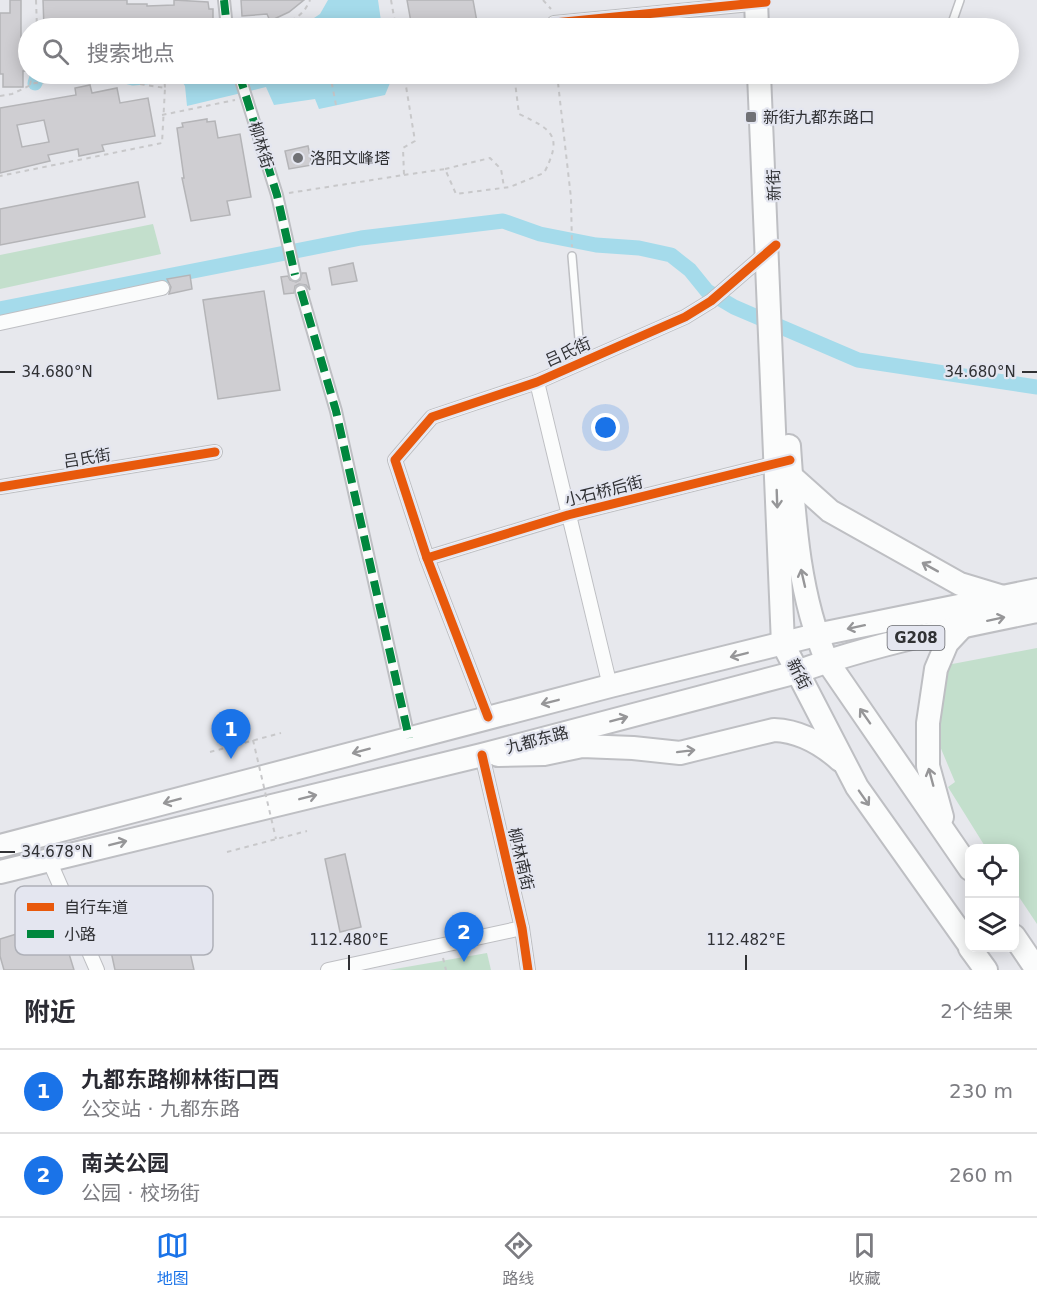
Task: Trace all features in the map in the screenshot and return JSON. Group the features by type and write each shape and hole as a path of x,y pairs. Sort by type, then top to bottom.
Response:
{"main road":[{"path":"759,18 761,2"},
{"path":"761,2 765,18"},
{"path":"760,84 771,249"},
{"name":"新街","path":"769,84 771,249 786,467 801,569 816,635 827,661 965,862"},
{"path":"786,467 830,511 960,584 1003,597"},
{"name":"新街","path":"786,467 783,644 857,787 965,940"},
{"name":"九都东路","path":"0,846 488,717 816,635 1037,590"},
{"name":"九都东路","path":"0,872 482,755 797,672 827,661 1037,610"},
{"path":"946,833 928,766 928,723 936,669 946,643 962,627"},
{"path":"482,755 544,754 582,746 680,753 763,732 789,730 825,747 845,764"},
{"path":"1019,943 1037,970"},
{"name":"新街","path":"973,952 986,970"}],"street":[{"path":"224,0 226,18"},
{"path":"603,18 761,2"},
{"name":"柳林街","path":"242,84 277,195 295,275"},
{"name":"吕氏街","path":"427,558 395,460 432,417 537,382 685,317 711,301 771,249"},
{"path":"0,323 162,288"},
{"path":"301,291 336,411 409,738"},
{"path":"537,382 610,686"},
{"name":"吕氏街","path":"0,487 215,452"},
{"name":"小石桥后街","path":"427,558 568,516 786,467"},
{"path":"427,558 488,717"},
{"name":"柳林南街","path":"482,755 522,928 528,970"},
{"path":"49,860 60,886"},
{"path":"328,970 522,928"},
{"path":"90,955 97,970"}],"lane":[{"path":"954,18 960,0"},
{"path":"572,256 581,363"}],"path":[{"path":"36,0 37,18"},
{"path":"294,18 306,9 310,0"},
{"path":"391,0 394,18"},
{"path":"0,96 12,94 33,84"},
{"path":"140,84 165,88"},
{"path":"0,176 162,143 165,84"},
{"path":"332,84 336,105"},
{"path":"404,174 403,148 415,141 406,84"},
{"path":"445,169 456,194 504,188 544,173 554,154 552,137 545,126 519,114 515,84"},
{"path":"558,84 571,209 572,256"},
{"path":"162,115 246,98"},
{"path":"277,195 445,169 490,158 501,168 504,188"},
{"path":"210,752 281,733"},
{"path":"253,740 276,839"},
{"path":"227,852 308,831"}],"green space":[{"path":"153,224 161,254 0,289 0,255"},
{"path":"1037,648 1037,924 1019,897 1019,844 984,844 948,787 955,782 934,732 947,665"},
{"path":"487,953 491,970 389,970"}],"water":[{"path":"328,0 378,0 381,18 314,18 320,14"},
{"path":"184,84 390,84 385,95 319,109 315,99 274,105 266,87 187,106"}],"building":[{"path":"10,0 21,0 21,18 18,18 18,84 23,84 23,87 3,87 3,74 0,74 0,13 10,13"},
{"path":"43,0 127,0 127,4 147,4 147,6 174,5 174,0 208,2 209,9 213,9 213,18 44,18"},
{"path":"241,0 304,0 289,12 276,18 269,18 267,14 242,16"},
{"path":"407,0 473,0 476,18 410,18"},
{"path":"90,85 92,93 117,88 120,103 148,98 155,136 102,145 104,151 79,156 78,149 48,155 50,161 0,173 0,108 76,95 75,88","holes":["44,120 49,142 22,147 17,125"]},
{"path":"207,119 207,122 215,121 218,138 240,134 251,197 227,201 230,215 191,221 182,178 184,178 177,128 183,127 182,123"},
{"name":"洛阳文峰塔","path":"308,146 312,165 289,169 285,151"},
{"path":"138,182 145,217 0,245 0,209"},
{"path":"353,263 357,281 332,285 329,268"},
{"path":"302,273 306,273 310,290 306,285 299,284 295,286 294,293 284,294 281,277 288,276 290,280 296,282 300,280"},
{"path":"190,275 192,289 169,294 171,287 167,279"},
{"path":"264,291 280,390 218,399 203,300"},
{"path":"345,854 361,927 340,932 325,859"},
{"path":"15,934 15,955 69,955 74,970 4,970 0,956 0,939"},
{"path":"112,955 191,955 194,970 115,970"}],"waterway":[{"path":"0,309 361,238 503,221 540,234 596,245 639,248 671,255 690,270 707,291 734,307 858,360 1037,387"}],"marked path":[{"path":"224,0 226,18"},
{"path":"242,84 277,195 295,275"},
{"path":"301,291 336,411 409,738"}],"cycle path":[{"path":"604,18 766,2"},
{"path":"488,717 427,558 395,460 432,417 537,382 685,317 711,301 776,245"},
{"path":"0,487 215,452"},
{"path":"427,558 568,515 790,460"},
{"path":"482,755 522,928 528,970"}],"place":[{"name":"新街九都东路口","path":"751,117"},
{"name":"洛阳文峰塔","path":"298,158"},
{"name":"九都东路柳林街口西","path":"231,759"},
{"name":"南关公园","path":"464,962"}]}
